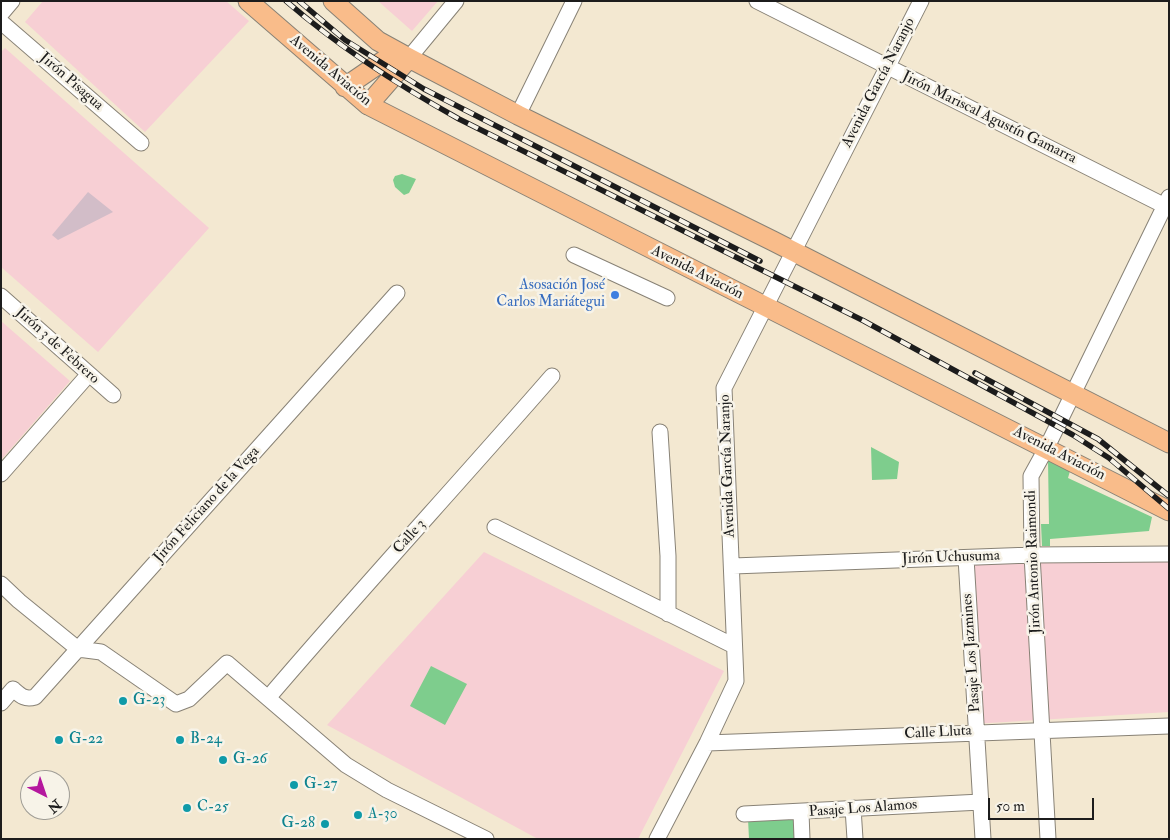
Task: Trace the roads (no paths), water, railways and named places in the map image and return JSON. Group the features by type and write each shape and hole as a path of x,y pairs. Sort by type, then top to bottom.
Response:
{"main road":[{"name":"Avenida Aviación","path":"248,1 368,105 765,307 1047,447 1169,511"},
{"path":"333,1 378,41 409,58 518,115 795,252 1169,443"},
{"path":"345,87 386,59 409,58"},
{"path":"368,105 409,58"}],"street":[{"path":"1,14 12,1"},
{"path":"409,58 456,1"},
{"path":"518,115 574,1"},
{"name":"Jirón Mariscal Agustín Gamarra","path":"756,1 886,67 1167,203"},
{"name":"Avenida García Naranjo","path":"657,839 707,743 736,681 733,566 724,388 795,252 886,67 921,1"},
{"name":"Jirón Pisagua","path":"1,22 141,143"},
{"name":"Jirón Antonio Raimondi","path":"1048,839 1032,555 1031,476 1167,203"},
{"path":"574,256 667,298"},
{"name":"Jirón Feliciano de la Vega","path":"1,703 13,689 23,698 35,697 397,293"},
{"name":"Jirón 3 de Febrero","path":"1,296 113,395"},
{"path":"1,474 88,374"},
{"name":"Calle 3","path":"268,698 329,626 406,543 552,376"},
{"path":"660,432 668,556 668,614"},
{"path":"496,527 734,646"},
{"name":"Jirón Uchusuma","path":"733,566 1032,555 1169,554"},
{"name":"Pasaje Los Jazmines","path":"966,558 984,839"},
{"path":"1,584 78,649 101,652 176,704 189,700 227,663 346,765 387,790 486,839"},
{"name":"Calle Lluta","path":"707,743 1041,729 1169,726"},
{"name":"Pasaje Los Alamos","path":"744,814 981,802"},
{"path":"853,808 855,839"},
{"path":"801,812 802,839"}],"railway":[{"path":"286,1 369,64 459,119 864,321 1073,435 1109,458 1169,509"},
{"path":"299,1 345,40 424,89 760,261"},
{"path":"975,373 1098,439 1169,496"}],"place":[{"name":"Asosación José Carlos Mariátegui","path":"615,295"},
{"name":"G-23","path":"123,701"},
{"name":"G-22","path":"59,740"},
{"name":"B-24","path":"180,740"},
{"name":"G-26","path":"223,760"},
{"name":"G-27","path":"294,785"},
{"name":"C-25","path":"187,808"},
{"name":"A-30","path":"358,815"},
{"name":"G-28","path":"325,824"}]}
